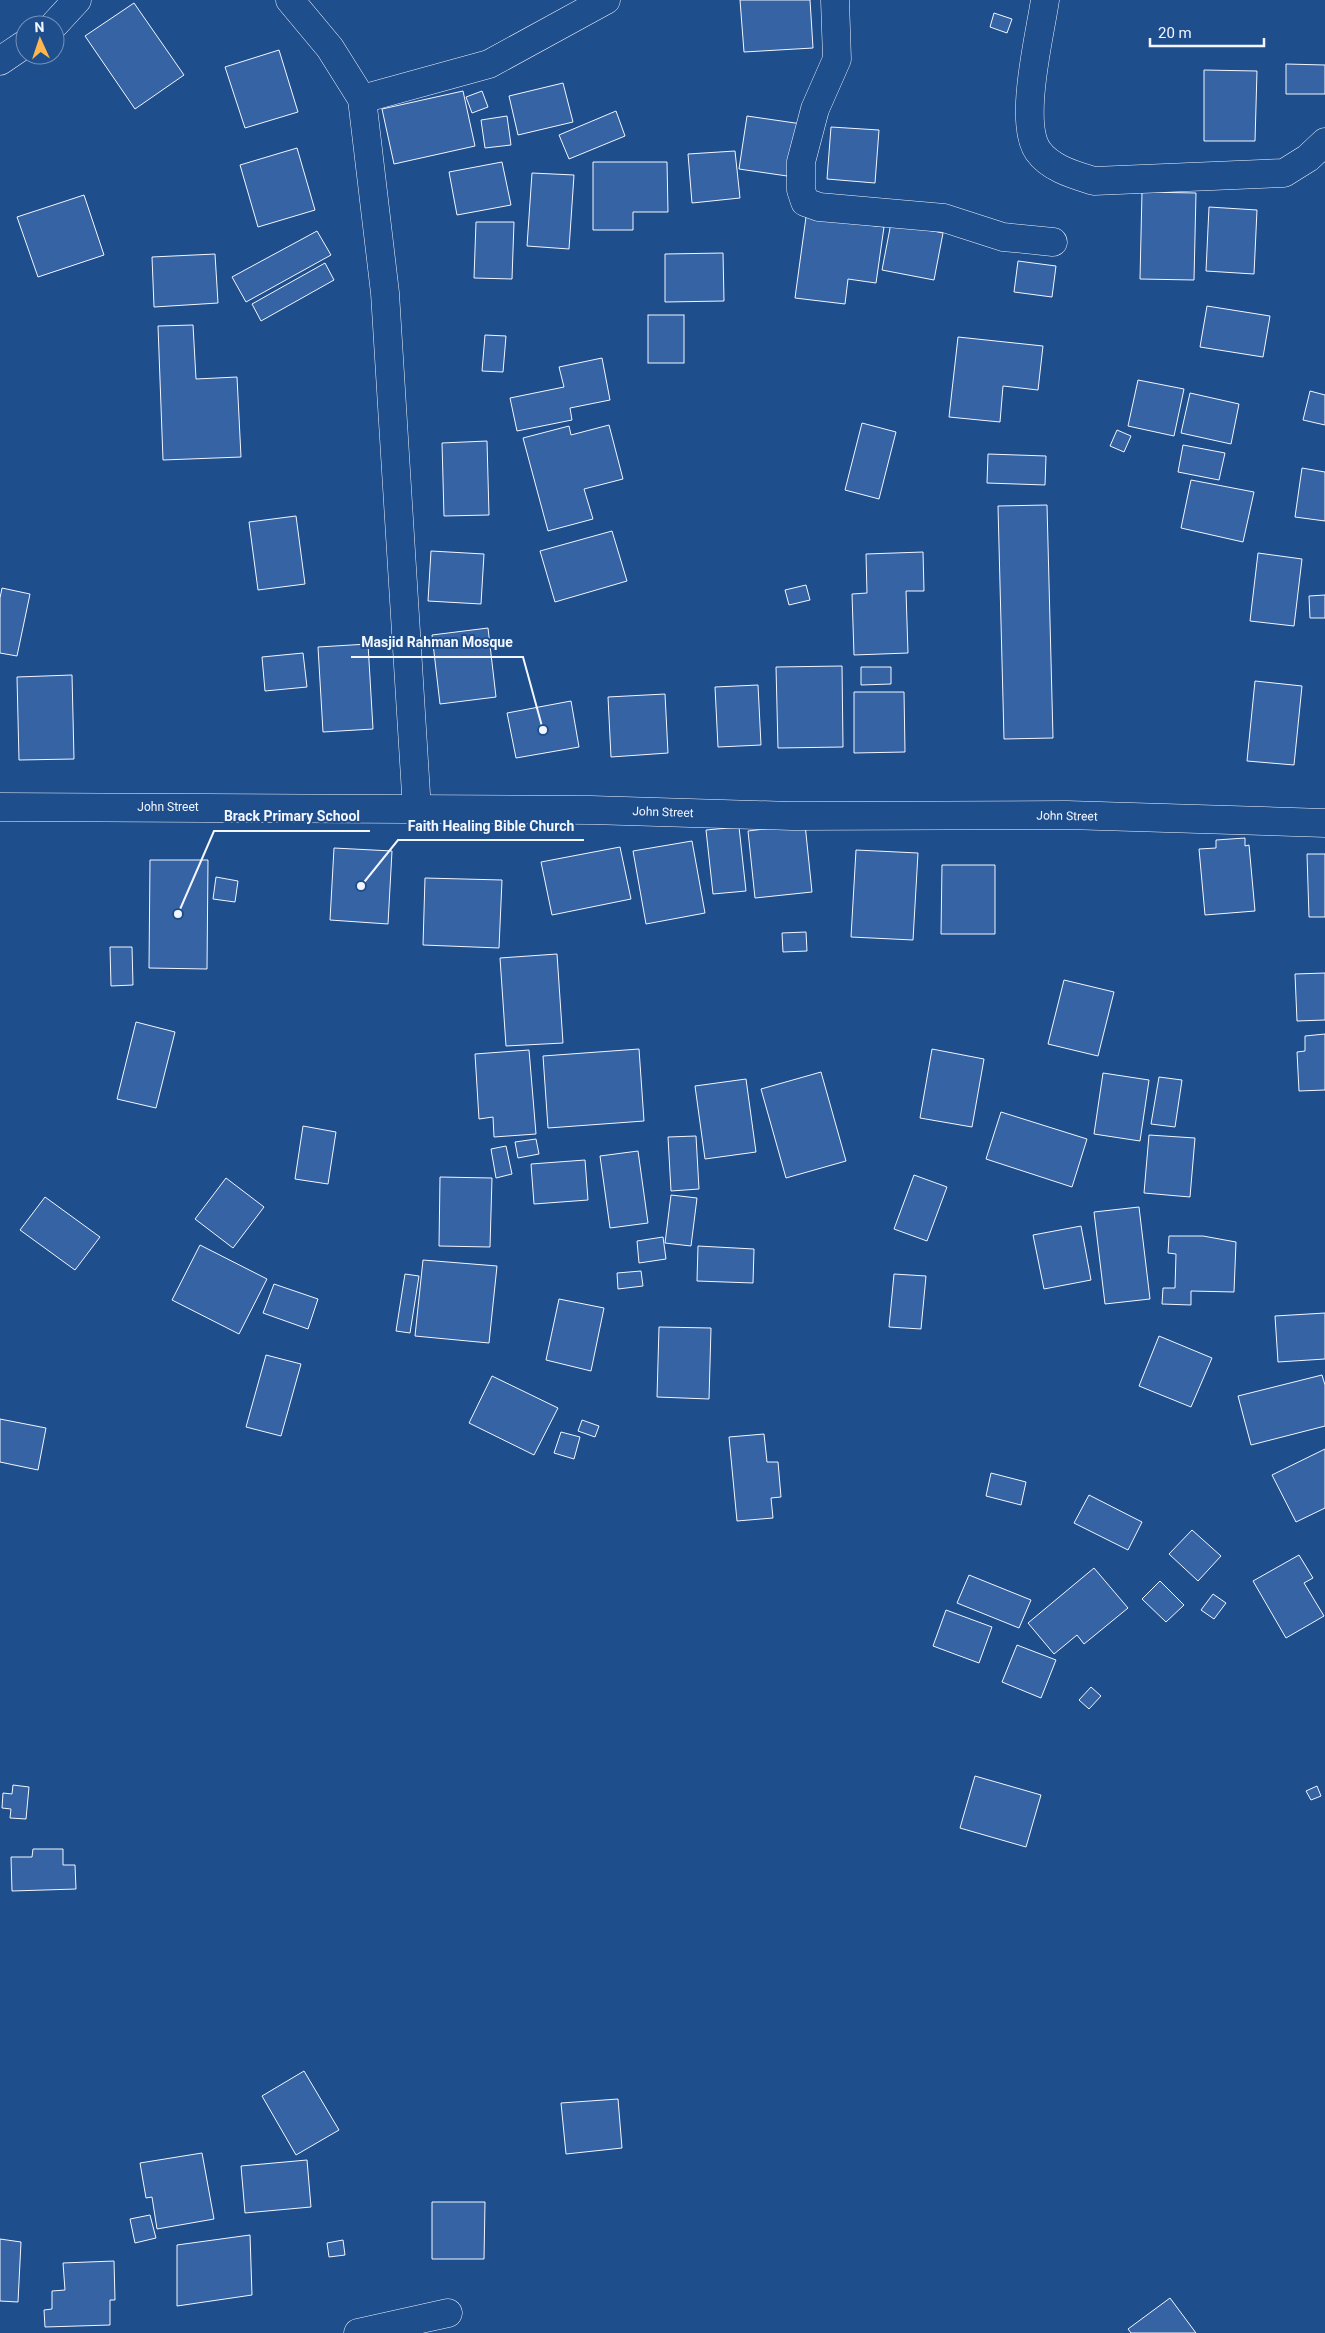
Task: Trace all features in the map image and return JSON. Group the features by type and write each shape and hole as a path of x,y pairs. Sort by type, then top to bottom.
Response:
{"street":[{"path":"63,15 77,0"},
{"path":"290,0 330,48 362,99 385,293 417,810"},
{"path":"362,99 489,64 606,0"},
{"path":"835,0 837,59 815,108 801,162 801,190 805,202 819,207 944,218 1003,238 1053,242"},
{"path":"1045,0 1029,111 1031,132 1038,151 1064,172 1094,181 1284,173 1308,158 1325,142"},
{"path":"0,62 15,51"},
{"name":"John Street","path":"0,807 592,810 792,816 1067,815 1325,823"},
{"path":"358,2333 448,2313"}],"building":[{"path":"740,0 810,0 813,48 744,52"},
{"path":"134,3 184,75 135,109 85,36"},
{"path":"994,13 1012,19 1007,33 990,27"},
{"path":"279,50 298,112 245,128 225,67"},
{"path":"1286,64 1325,65 1325,94 1286,94"},
{"path":"1204,70 1257,71 1255,141 1204,141"},
{"path":"563,83 573,122 518,135 509,96"},
{"path":"463,91 475,146 394,164 382,109"},
{"path":"482,91 488,107 472,113 466,97"},
{"path":"616,111 625,136 569,159 559,135"},
{"path":"507,116 511,145 485,148 481,120"},
{"path":"747,116 802,124 794,177 739,169"},
{"path":"831,127 879,130 875,183 827,179"},
{"path":"297,148 315,210 258,227 240,165"},
{"path":"735,151 740,198 692,203 688,154"},
{"path":"502,162 511,205 457,215 449,172"},
{"path":"593,162 667,162 668,212 633,212 633,230 593,230"},
{"path":"532,173 574,175 569,249 527,246"},
{"path":"1142,192 1196,193 1194,280 1140,279"},
{"path":"84,195 104,255 38,277 17,217"},
{"path":"1209,207 1257,210 1254,274 1206,271"},
{"path":"806,217 884,227 876,283 848,279 845,304 795,298"},
{"path":"476,222 514,222 512,279 474,278"},
{"path":"891,223 943,233 934,280 882,270"},
{"path":"317,231 331,255 246,302 232,277"},
{"path":"723,253 724,301 665,302 665,254"},
{"path":"215,254 218,303 154,307 152,257"},
{"path":"1018,261 1056,266 1052,297 1014,292"},
{"path":"325,263 334,280 261,321 252,304"},
{"path":"1207,306 1270,316 1263,357 1200,347"},
{"path":"648,315 684,315 684,363 648,363"},
{"path":"193,325 196,379 237,377 241,457 163,460 158,326"},
{"path":"485,335 506,336 503,372 482,371"},
{"path":"958,337 1043,346 1038,390 1003,386 1000,422 949,417"},
{"path":"602,358 610,400 570,408 572,420 517,431 510,398 564,387 559,367"},
{"path":"1138,380 1184,389 1174,436 1128,426"},
{"path":"1310,391 1325,395 1325,425 1303,420"},
{"path":"1190,393 1239,404 1231,444 1181,433"},
{"path":"862,423 896,432 879,499 845,490"},
{"path":"609,425 623,479 584,489 593,519 548,531 523,438 569,426 571,435"},
{"path":"1117,430 1131,436 1124,452 1110,446"},
{"path":"487,441 489,515 444,516 442,443"},
{"path":"1183,445 1225,453 1219,480 1178,472"},
{"path":"988,454 1046,456 1045,485 987,483"},
{"path":"1302,468 1325,472 1325,521 1295,517"},
{"path":"1191,480 1254,492 1243,542 1181,528"},
{"path":"1047,505 1053,738 1004,739 998,506"},
{"path":"296,516 305,584 258,590 249,522"},
{"path":"612,531 627,581 555,602 540,551"},
{"path":"431,551 484,554 481,604 428,601"},
{"path":"923,552 924,591 906,591 908,653 854,655 852,594 867,593 866,554"},
{"path":"1258,553 1302,559 1294,626 1250,621"},
{"path":"806,585 810,600 789,605 785,590"},
{"path":"2,588 30,594 17,656 0,653 0,598"},
{"path":"1325,595 1325,618 1310,618 1309,596"},
{"path":"488,628 496,697 440,704 432,635"},
{"path":"368,644 373,729 323,732 318,647"},
{"path":"303,653 307,687 265,691 262,657"},
{"path":"842,666 843,747 778,748 776,667"},
{"path":"861,667 891,667 891,684 861,685"},
{"path":"72,675 74,759 19,760 17,677"},
{"path":"1255,681 1302,686 1294,765 1247,761"},
{"path":"758,685 761,745 718,747 715,687"},
{"path":"854,692 904,692 905,752 854,753"},
{"path":"665,694 668,753 611,757 608,697"},
{"path":"571,701 579,747 516,758 507,713"},
{"path":"805,824 812,892 755,898 748,831"},
{"path":"739,827 746,891 713,894 706,830"},
{"path":"1245,838 1245,846 1249,845 1255,911 1205,915 1199,849 1216,848 1216,840"},
{"path":"692,841 705,913 646,924 633,851"},
{"path":"620,847 631,899 552,915 541,862"},
{"path":"334,848 392,851 388,924 330,920"},
{"path":"856,850 918,853 913,940 851,937"},
{"path":"1307,854 1325,854 1325,917 1309,917"},
{"path":"150,860 208,860 207,969 149,968"},
{"path":"942,865 995,865 995,934 941,934"},
{"path":"216,877 238,881 235,902 213,899"},
{"path":"425,878 502,880 499,948 423,945"},
{"path":"806,932 807,951 783,952 782,933"},
{"path":"110,947 132,947 133,985 111,986"},
{"path":"557,954 563,1043 506,1046 500,958"},
{"path":"1325,973 1325,1020 1297,1021 1295,974"},
{"path":"1064,980 1114,992 1098,1056 1048,1044"},
{"path":"136,1022 175,1032 156,1108 117,1099"},
{"path":"1325,1034 1325,1090 1299,1091 1297,1052 1305,1051 1305,1036"},
{"path":"639,1049 644,1121 548,1128 543,1056"},
{"path":"932,1049 984,1059 972,1127 920,1118"},
{"path":"529,1050 536,1134 494,1137 493,1117 479,1119 475,1054"},
{"path":"821,1072 846,1161 786,1178 761,1089"},
{"path":"1103,1073 1149,1080 1140,1141 1094,1134"},
{"path":"1159,1077 1182,1080 1175,1127 1151,1124"},
{"path":"746,1079 756,1152 705,1159 695,1086"},
{"path":"1001,1112 1087,1139 1072,1187 986,1159"},
{"path":"303,1126 336,1132 328,1184 295,1179"},
{"path":"1149,1135 1195,1138 1190,1197 1144,1193"},
{"path":"696,1136 699,1189 671,1191 668,1137"},
{"path":"536,1139 539,1154 518,1158 515,1142"},
{"path":"506,1146 512,1174 496,1178 491,1149"},
{"path":"638,1151 648,1223 610,1228 600,1156"},
{"path":"585,1160 588,1200 534,1204 531,1164"},
{"path":"914,1175 947,1187 927,1241 894,1229"},
{"path":"440,1177 492,1178 490,1247 439,1246"},
{"path":"226,1178 264,1207 233,1248 195,1219"},
{"path":"671,1195 697,1198 691,1246 665,1243"},
{"path":"45,1197 100,1237 75,1270 20,1230"},
{"path":"1139,1207 1150,1299 1105,1304 1094,1212"},
{"path":"1081,1226 1091,1280 1044,1289 1033,1235"},
{"path":"1169,1236 1203,1236 1236,1242 1234,1292 1191,1291 1191,1305 1162,1304 1163,1288 1175,1288 1176,1254 1168,1253"},
{"path":"663,1237 666,1259 639,1263 637,1241"},
{"path":"200,1245 267,1279 239,1334 172,1300"},
{"path":"698,1246 754,1249 753,1283 697,1281"},
{"path":"423,1260 497,1266 489,1343 415,1336"},
{"path":"641,1271 643,1286 618,1289 617,1273"},
{"path":"405,1274 419,1276 410,1333 396,1331"},
{"path":"894,1274 926,1276 921,1329 889,1327"},
{"path":"274,1284 318,1299 308,1329 263,1313"},
{"path":"559,1299 604,1308 591,1371 546,1360"},
{"path":"1325,1313 1325,1359 1278,1362 1275,1316"},
{"path":"659,1327 711,1328 709,1399 657,1397"},
{"path":"1159,1336 1212,1358 1191,1407 1139,1386"},
{"path":"266,1355 301,1364 281,1436 246,1427"},
{"path":"1322,1375 1325,1385 1325,1426 1251,1445 1238,1396"},
{"path":"492,1376 558,1408 534,1455 469,1423"},
{"path":"0,1419 46,1428 38,1470 0,1462"},
{"path":"582,1420 599,1426 595,1437 578,1431"},
{"path":"561,1432 580,1437 574,1459 554,1453"},
{"path":"764,1434 767,1462 778,1462 781,1497 771,1498 773,1518 737,1521 729,1437"},
{"path":"1325,1449 1325,1508 1296,1522 1272,1475"},
{"path":"991,1473 1026,1482 1021,1505 986,1496"},
{"path":"1089,1495 1142,1522 1128,1550 1074,1523"},
{"path":"1192,1530 1221,1556 1198,1581 1169,1554"},
{"path":"1299,1555 1313,1578 1304,1583 1324,1616 1286,1638 1253,1581"},
{"path":"1094,1568 1128,1608 1084,1644 1077,1635 1054,1654 1028,1623"},
{"path":"969,1575 1031,1600 1019,1628 957,1603"},
{"path":"1160,1581 1184,1605 1166,1622 1142,1599"},
{"path":"1213,1594 1226,1603 1214,1619 1201,1610"},
{"path":"946,1610 992,1627 979,1663 933,1646"},
{"path":"1017,1645 1056,1660 1041,1698 1002,1682"},
{"path":"1091,1687 1101,1696 1089,1709 1079,1700"},
{"path":"975,1776 1041,1795 1026,1847 960,1828"},
{"path":"13,1785 29,1787 26,1819 10,1818 11,1809 2,1808 3,1793 12,1794"},
{"path":"1317,1786 1321,1796 1311,1800 1306,1791"},
{"path":"33,1849 63,1849 63,1865 75,1865 76,1889 12,1891 11,1857 32,1857"},
{"path":"304,2071 339,2130 296,2155 262,2096"},
{"path":"618,2099 622,2148 566,2154 561,2103"},
{"path":"202,2153 214,2219 157,2229 152,2197 146,2198 140,2163"},
{"path":"307,2160 311,2207 245,2213 241,2166"},
{"path":"432,2202 485,2202 484,2259 432,2259"},
{"path":"150,2215 156,2238 135,2243 130,2219"},
{"path":"250,2235 252,2295 177,2306 177,2245"},
{"path":"0,2239 21,2242 18,2302 0,2301"},
{"path":"343,2240 345,2255 329,2257 327,2243"},
{"path":"114,2261 115,2300 110,2300 110,2325 45,2327 44,2310 52,2309 52,2291 65,2290 63,2263"},
{"path":"1170,2298 1196,2333 1131,2333 1128,2329"}],"place":[{"name":"Masjid Rahman Mosque","path":"543,730"},
{"name":"Faith Healing Bible Church","path":"361,886"},
{"name":"Brack Primary School","path":"178,914"}]}
